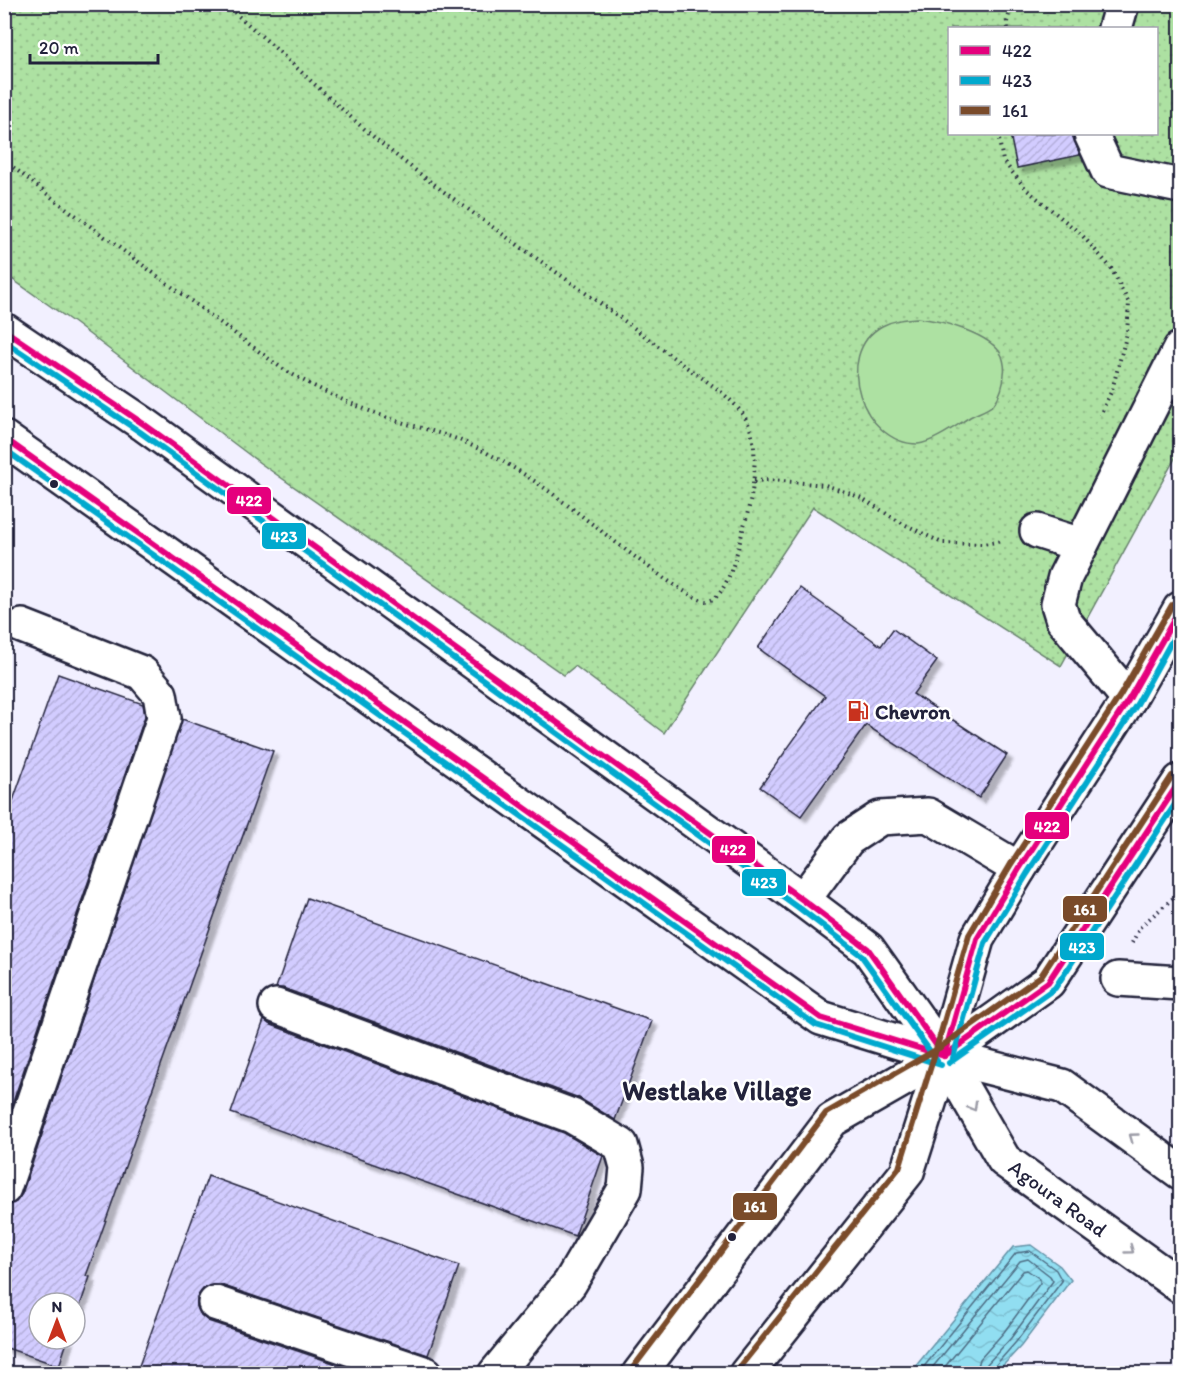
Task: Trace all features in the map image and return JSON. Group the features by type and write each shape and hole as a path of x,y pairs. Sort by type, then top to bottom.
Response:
{"main road":[{"path":"1115,27 1122,4"},
{"path":"1091,135 1108,171 1180,186"},
{"name":"Agoura Road","path":"4,330 145,425 868,949 944,1056 1004,1160 1180,1286"},
{"path":"1129,699 1063,620 1058,604 1065,577 1180,349"},
{"path":"4,438 821,1018 944,1056 1062,1086 1180,1172"},
{"path":"1037,531 1081,545"},
{"path":"746,1374 907,1172 944,1056 977,939 1019,869 1129,699 1180,609"},
{"path":"4,1188 165,718 160,694 142,673 22,626"},
{"path":"639,1374 832,1120 944,1056 1048,982 1180,781"},
{"path":"803,900 848,839 880,818 928,816 1019,869"},
{"path":"1118,979 1180,983"},
{"path":"276,1006 572,1116 621,1145 627,1167 625,1189 570,1283 495,1374"},
{"path":"215,1303 426,1374"}],"path":[{"path":"4,160 280,367 309,385 392,419 451,437 499,459 560,499 663,578 697,599 707,602 717,598 725,587 733,566 754,481 752,436 745,416 708,381 591,299 385,147 253,27 224,4"},
{"path":"1008,27 1012,4"},
{"path":"998,135 1003,161 1027,190 1081,234 1111,268 1129,303 1127,333 1112,390 1097,421"},
{"path":"754,481 772,480 825,485 862,498 898,521 942,543 983,544 1023,537 1037,531"}],"green space":[{"path":"5,5 1180,5 1180,449 1061,666 813,507 664,733 575,666 564,675 260,463 73,322 5,274"},
{"path":"917,318 951,325 977,335 996,348 1004,363 1001,390 992,406 937,437 918,444 898,440 882,430 869,414 860,396 857,376 859,356 867,339 886,324"}],"water":[{"path":"1031,1245 1060,1266 1071,1280 1021,1346 996,1373 910,1373 1013,1247"}],"building":[{"path":"1010,135 1072,135 1080,155 1017,168"},
{"name":"Chevron","path":"800,588 881,646 893,629 937,661 913,694 1007,755 979,798 866,725 801,816 760,787 825,696 758,648"},
{"path":"58,674 143,704 145,716 4,1128 4,826"},
{"path":"182,719 273,751 86,1276 90,1277 85,1291 27,1291 27,1351 64,1351 59,1366 4,1347 4,1206 16,1202 22,1194"},
{"path":"307,898 652,1021 615,1120 579,1098 283,988 276,988"},
{"path":"264,1020 269,1024 564,1133 603,1156 575,1236 231,1113"},
{"path":"208,1176 459,1266 428,1355 221,1285 212,1285 203,1289 197,1298 197,1306 201,1315 208,1321 366,1374 136,1374"}],"transit line":[{"name":"422","path":"4,330 145,425 868,949 944,1056"},
{"name":"423","path":"4,341 140,432 798,907 861,955 937,1061"},
{"name":"422","path":"4,438 821,1018 944,1056"},
{"name":"423","path":"4,449 816,1025 941,1065"},
{"name":"161","path":"739,1368 899,1168 969,935 1011,864 1121,694 1172,605"},
{"name":"422","path":"944,1056 977,939 1019,869 1129,699 1180,609"},
{"name":"423","path":"953,1058 985,943 1137,704 1180,626"},
{"name":"161","path":"632,1369 826,1113 939,1048 1041,976 1172,776"},
{"name":"422","path":"944,1056 1048,982 1180,781"},
{"name":"423","path":"949,1063 1055,988 1180,797"}],"place":[{"name":"Chevron","path":"858,711"}],"district":[{"name":"Westlake Village","path":"717,1090"}]}
